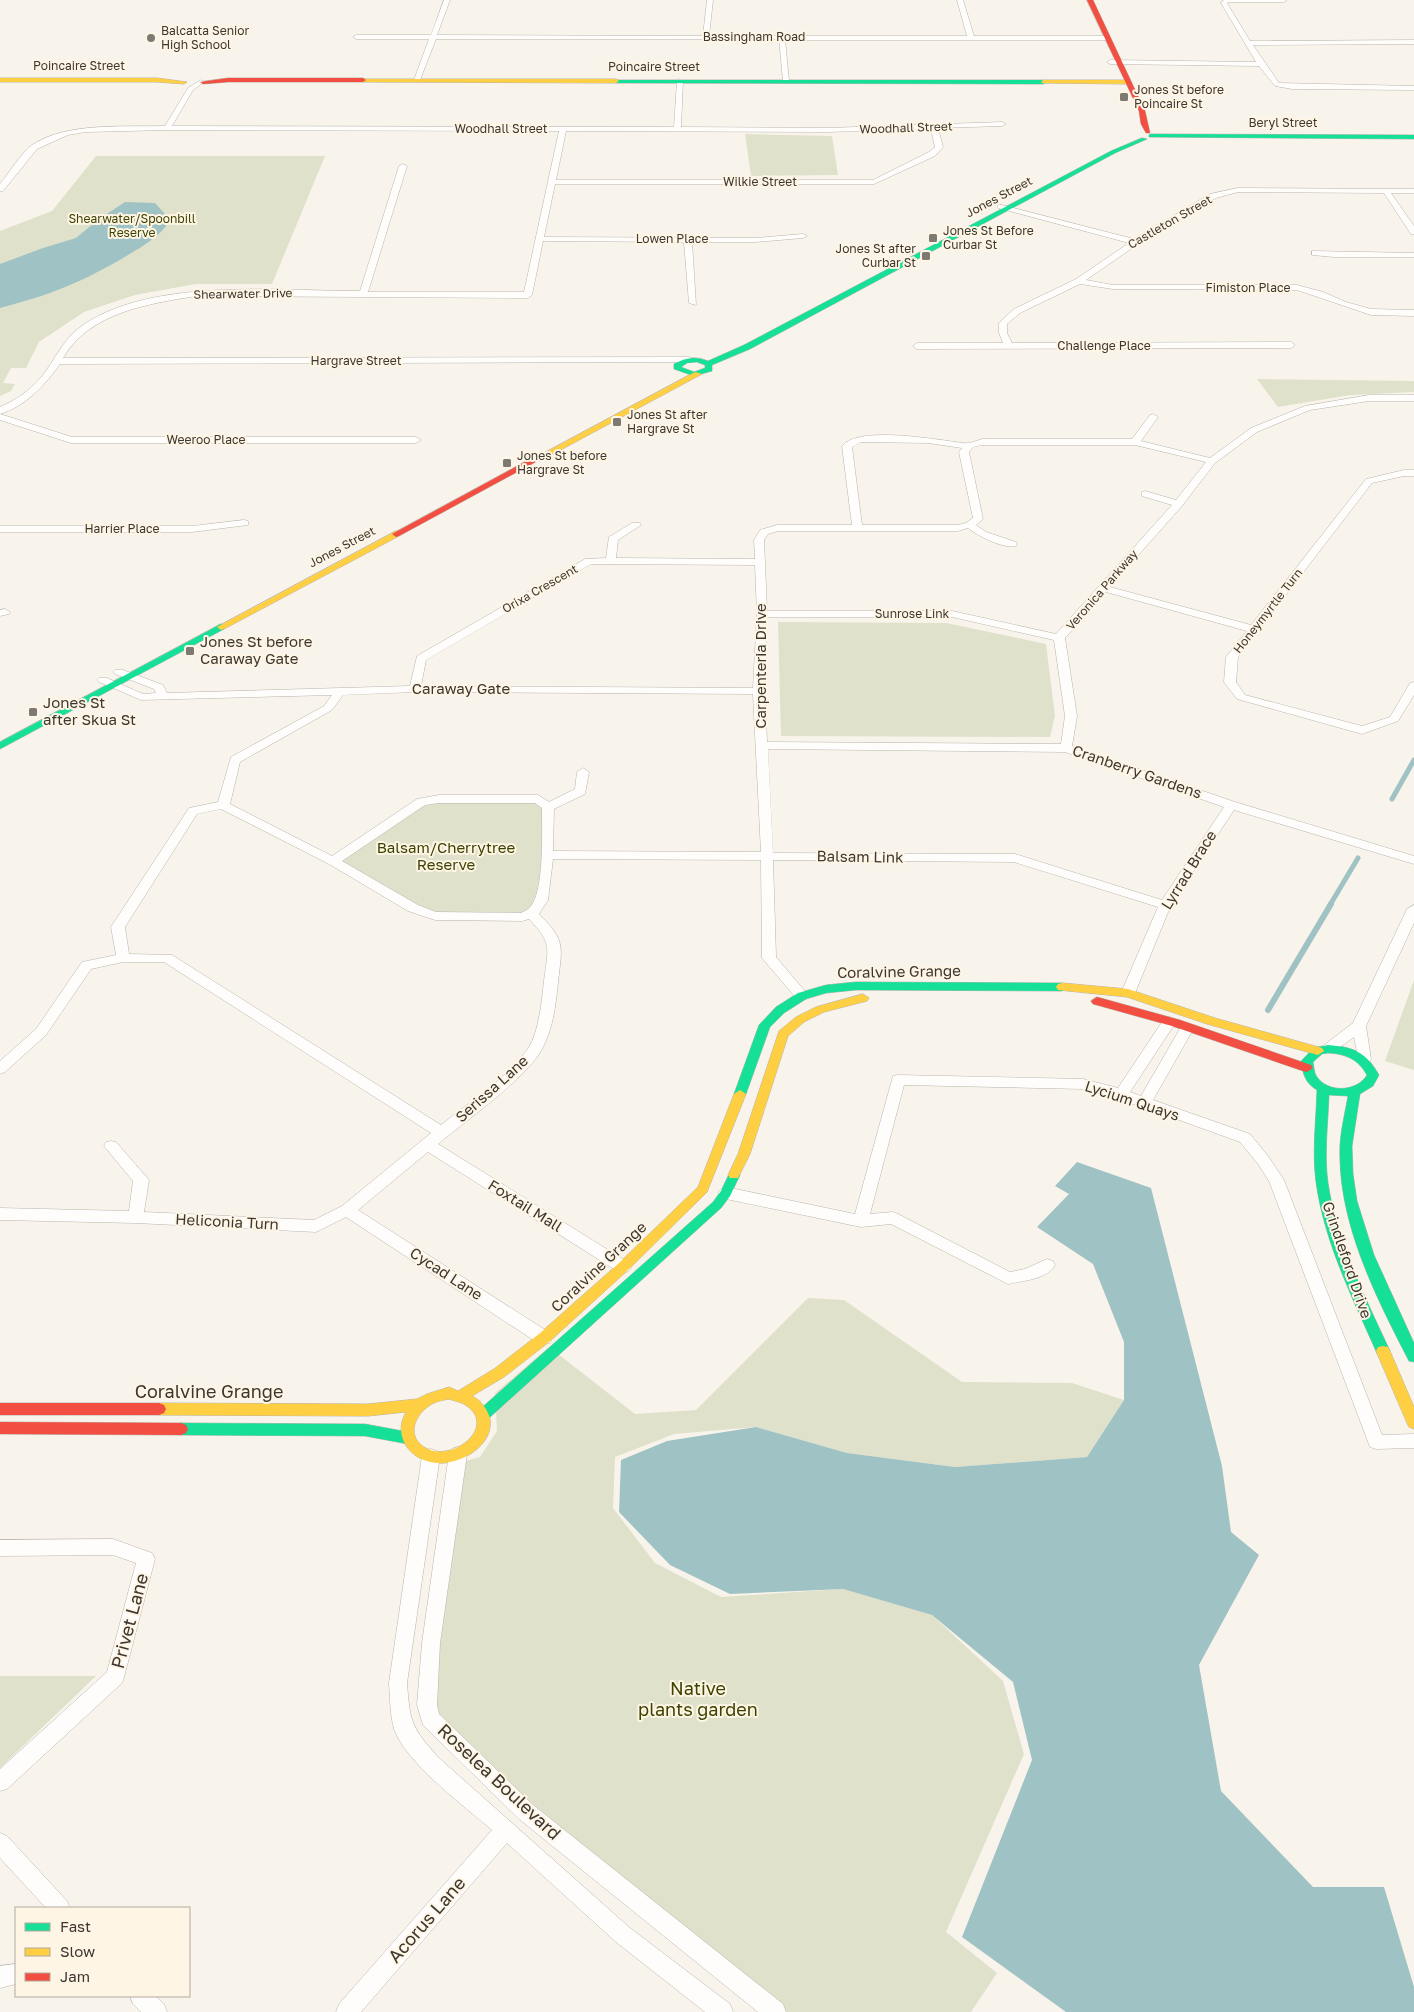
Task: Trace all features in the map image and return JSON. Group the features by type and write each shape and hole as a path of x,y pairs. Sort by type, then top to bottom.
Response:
{"street":[{"path":"417,80 447,0"},
{"path":"706,36 710,0"},
{"path":"960,0 971,37"},
{"path":"1083,0 1123,80 1142,111 1144,124 1142,135"},
{"path":"1090,0 1103,37"},
{"path":"1284,0 1228,0 1224,3 1261,64 1277,86 1414,88"},
{"name":"Bassingham Road","path":"356,37 1103,37"},
{"path":"782,37 786,81"},
{"path":"1248,42 1414,42"},
{"path":"1115,63 1261,64"},
{"name":"Poincaire Street","path":"0,80 157,80 188,82 203,80 1123,80"},
{"path":"677,130 680,81"},
{"path":"167,128 188,82"},
{"name":"Woodhall Street","path":"0,189 34,147 66,133 86,130 167,128 827,130 1002,124"},
{"name":"Wilkie Street","path":"551,182 874,182 932,154 939,147 934,126"},
{"path":"540,239 563,130"},
{"name":"Beryl Street","path":"1142,135 1414,137"},
{"name":"Jones Street","path":"124,674 668,382 681,362 698,361 730,349 1113,152 1142,135"},
{"path":"363,294 403,166"},
{"path":"0,171 14,171"},
{"name":"Castleton Street","path":"1009,347 1003,334 1003,323 1017,311 1079,281 1135,242 1213,196 1238,190 1414,191"},
{"path":"1386,191 1414,232"},
{"path":"1007,206 1135,242"},
{"name":"Lowen Place","path":"540,239 756,240 803,236"},
{"name":"Shearwater Drive","path":"0,411 24,399 34,391 68,343 83,329 107,316 161,299 196,293 528,295 540,239"},
{"path":"688,240 694,303"},
{"path":"1315,253 1334,255 1414,255"},
{"name":"Fimiston Place","path":"1079,281 1119,287 1296,288 1320,294 1343,304 1371,312 1414,313"},
{"name":"Challenge Place","path":"917,346 1291,345"},
{"name":"Hargrave Street","path":"57,361 698,361"},
{"name":"Hargrave Street","path":"655,361 678,369"},
{"name":"Jones Street","path":"0,736 107,683 707,371 710,366 698,361"},
{"path":"678,369 687,373 698,374"},
{"name":"Veronica Parkway","path":"1066,748 1071,716 1059,638 1178,504 1212,461 1254,430 1308,408 1370,398 1414,398"},
{"path":"1135,442 1153,417"},
{"name":"Weeroo Place","path":"0,418 71,440 416,440"},
{"path":"857,527 847,446 852,441 861,439 920,439 937,440 968,447"},
{"path":"1012,544 982,534 970,525 978,519 964,452 968,447 982,442 1135,442 1212,461"},
{"name":"Honeymyrtle Turn","path":"1414,473 1404,473 1369,480 1232,656 1230,682 1241,697 1362,730 1394,719 1414,685"},
{"path":"1145,494 1178,504"},
{"name":"Harrier Place","path":"0,529 192,529 244,523"},
{"path":"611,561 612,539 636,525"},
{"name":"Carpenteria Drive","path":"802,996 769,958 767,856 761,745 762,614 759,540 764,532 777,528 958,528 970,525"},
{"name":"Orixa Crescent","path":"415,689 421,658 589,561 760,562"},
{"path":"1103,588 1253,629"},
{"name":"Sunrose Link","path":"762,614 952,614 1059,638"},
{"path":"124,674 159,687 162,695"},
{"name":"Jones Street","path":"0,746 107,683"},
{"name":"Caraway Gate","path":"107,683 140,696 415,689 760,691"},
{"path":"223,805 235,760 328,708 340,691"},
{"name":"Cranberry Gardens","path":"761,745 1066,748 1231,805 1414,860"},
{"path":"548,808 582,791 583,772"},
{"path":"123,958 118,927 193,811 223,805 332,861 413,908 435,916 522,917 531,914 539,906 548,855 548,808 538,799 439,799 421,802 332,861"},
{"name":"Lyrrad Brace","path":"1128,994 1165,905 1231,805"},
{"name":"Balsam Link","path":"548,855 1015,858 1165,905"},
{"path":"1323,1050 1347,1051 1364,1060 1370,1066 1373,1073 1373,1080 1369,1086 1363,1091 1344,1094 1323,1088 1315,1082 1307,1068 1308,1061 1312,1056 1358,1026 1414,909"},
{"name":"Serissa Lane","path":"427,1144 514,1073 536,1048 548,1010 555,946 550,932 531,914"},
{"path":"0,1069 41,1032 87,965 123,958 167,958 442,1132"},
{"name":"Coralvine Grange","path":"0,1409 368,1410 417,1406 436,1395 449,1393 462,1395 499,1373 544,1338 623,1267 703,1188 738,1101 765,1025 780,1010 802,996 826,989 856,986 1069,987 1128,994 1211,1021 1323,1050"},
{"name":"Coralvine Grange","path":"483,1415 717,1205 726,1193 744,1154 783,1034 792,1022 805,1014 838,1002 866,998 1063,999 1100,1002 1148,1013 1169,1022 1307,1068"},
{"path":"1120,1094 1169,1022"},
{"path":"1358,1026 1364,1060"},
{"path":"1143,1104 1187,1028"},
{"name":"Lycium Quays","path":"861,1220 898,1080 1083,1084 1120,1094 1143,1104 1245,1138 1276,1180 1376,1442 1414,1441"},
{"name":"Grindleford Drive","path":"1323,1088 1321,1160 1324,1193 1335,1232 1364,1309 1414,1423"},
{"name":"Grindleford Drive","path":"1354,1093 1346,1145 1352,1207 1366,1250 1414,1357"},
{"name":"Foxtail Mall","path":"427,1144 623,1267"},
{"name":"Heliconia Turn","path":"0,1214 136,1217 316,1226 347,1210 427,1144"},
{"path":"111,1146 141,1180 136,1217"},
{"path":"726,1193 861,1220 893,1218 1008,1278 1028,1274 1047,1266"},
{"name":"Cycad Lane","path":"347,1210 544,1338"},
{"path":"417,1406 406,1426 408,1438 414,1447 431,1456 445,1457 458,1454 470,1448 480,1439 485,1422 476,1402 462,1395"},
{"path":"0,1428 340,1429 365,1430 408,1438"},
{"name":"Roselea Boulevard","path":"458,1454 431,1643 427,1705 430,1719 526,1812 775,2012"},
{"name":"Roselea Boulevard","path":"431,1456 398,1683 400,1712 404,1729 432,1765 506,1829 623,1936 722,2012"},
{"name":"Privet Lane","path":"0,1548 112,1547 146,1559 115,1677 0,1782"},
{"name":"Acorus Lane","path":"347,2012 506,1829"},
{"path":"0,1843 59,1907"},
{"path":"0,1978 15,1974"},
{"path":"142,1997 156,2012"}],"green space":[{"path":"745,134 832,136 838,175 751,176"},
{"name":"Shearwater/Spoonbill Reserve","path":"96,156 325,156 272,284 196,284 135,295 84,312 39,342 26,368 11,368 3,383 15,384 11,391 0,396 0,231 52,211"},
{"path":"1257,379 1414,381 1414,392 1350,395 1278,407"},
{"path":"778,622 946,623 1046,644 1055,716 1050,737 781,736"},
{"name":"Balsam/Cherrytree Reserve","path":"538,799 548,807 539,906 531,914 435,916 333,861 421,802"},
{"path":"1414,980 1414,1070 1385,1061"},
{"name":"Native plants garden","path":"808,1298 844,1300 962,1382 1072,1383 1124,1400 1087,1457 955,1467 847,1453 756,1427 674,1434 615,1457 613,1508 655,1563 721,1597 843,1589 932,1615 1003,1681 1024,1754 946,1932 997,1973 971,2012 775,2012 624,1892 433,1717 448,1466 480,1457 497,1431 495,1393 549,1347 635,1414 696,1410"},
{"path":"0,1676 96,1676 0,1768"}],"water":[{"path":"125,202 155,203 169,222 156,237 145,245 96,273 51,293 0,308 0,264 76,238 99,219"},
{"path":"1077,1162 1151,1188 1222,1466 1231,1532 1259,1555 1199,1665 1221,1791 1313,1887 1384,1887 1414,1987 1414,2012 1066,2012 962,1937 1032,1760 1013,1682 932,1615 843,1589 730,1594 670,1565 619,1512 621,1460 667,1441 756,1427 847,1453 955,1467 1087,1457 1124,1400 1124,1342 1093,1264 1037,1227 1069,1194 1055,1186"}],"waterway":[{"path":"1392,799 1414,760"},
{"path":"1330,905 1358,858"},
{"path":"1268,1010 1331,904"}],"traffic: fast":[{"path":"616,81 1043,82"},
{"path":"1151,136 1414,137"},
{"path":"708,364 747,347 1113,152 1144,139"},
{"path":"698,360 708,364 709,369 694,374 678,369 677,366 685,361 698,360"},
{"path":"0,746 221,627"},
{"path":"740,1094 765,1025 780,1010 802,996 826,989 856,986 1062,987"},
{"path":"1328,1049 1350,1052 1360,1058 1373,1075 1368,1083 1353,1092 1343,1093 1333,1092 1316,1084 1309,1075 1307,1061 1318,1051 1328,1049"},
{"path":"1323,1087 1320,1154 1324,1194 1342,1254 1383,1351"},
{"path":"1354,1093 1346,1146 1347,1174 1351,1201 1367,1255 1414,1357"},
{"path":"483,1415 717,1205 726,1193 734,1175"},
{"path":"181,1429 365,1430 408,1438"}],"traffic: slow":[{"path":"0,80 157,80 184,82"},
{"path":"363,80 616,81"},
{"path":"1043,82 1127,82"},
{"path":"537,459 698,374"},
{"path":"221,627 396,534"},
{"path":"1062,987 1128,993 1211,1021 1318,1051"},
{"path":"734,1175 744,1154 783,1034 800,1019 820,1009 841,1002 863,998"},
{"path":"462,1395 499,1373 544,1338 623,1267 703,1189 740,1094"},
{"path":"1383,1351 1414,1423"},
{"path":"449,1393 471,1401 482,1413 484,1426 478,1439 467,1449 453,1456 436,1458 420,1452 413,1446 407,1432 408,1424 410,1417 420,1405 427,1400 449,1393"},
{"path":"159,1409 368,1410 417,1405"}],"traffic: jam":[{"path":"1090,0 1142,111 1144,124 1148,132"},
{"path":"203,82 228,80 363,80"},
{"path":"396,534 537,459"},
{"path":"1097,1001 1176,1023 1307,1068"},
{"path":"0,1409 159,1409"},
{"path":"0,1428 181,1429"}],"place":[{"name":"Balcatta Senior High School","path":"151,38"},
{"name":"Jones St before Poincaire St","path":"1124,97"},
{"name":"Jones St Before Curbar St","path":"933,238"},
{"name":"Jones St after Curbar St","path":"926,256"},
{"name":"Jones St after Hargrave St","path":"617,422"},
{"name":"Jones St before Hargrave St","path":"507,463"},
{"name":"Jones St before Caraway Gate","path":"190,651"},
{"name":"Jones St after Skua St","path":"33,712"}]}
